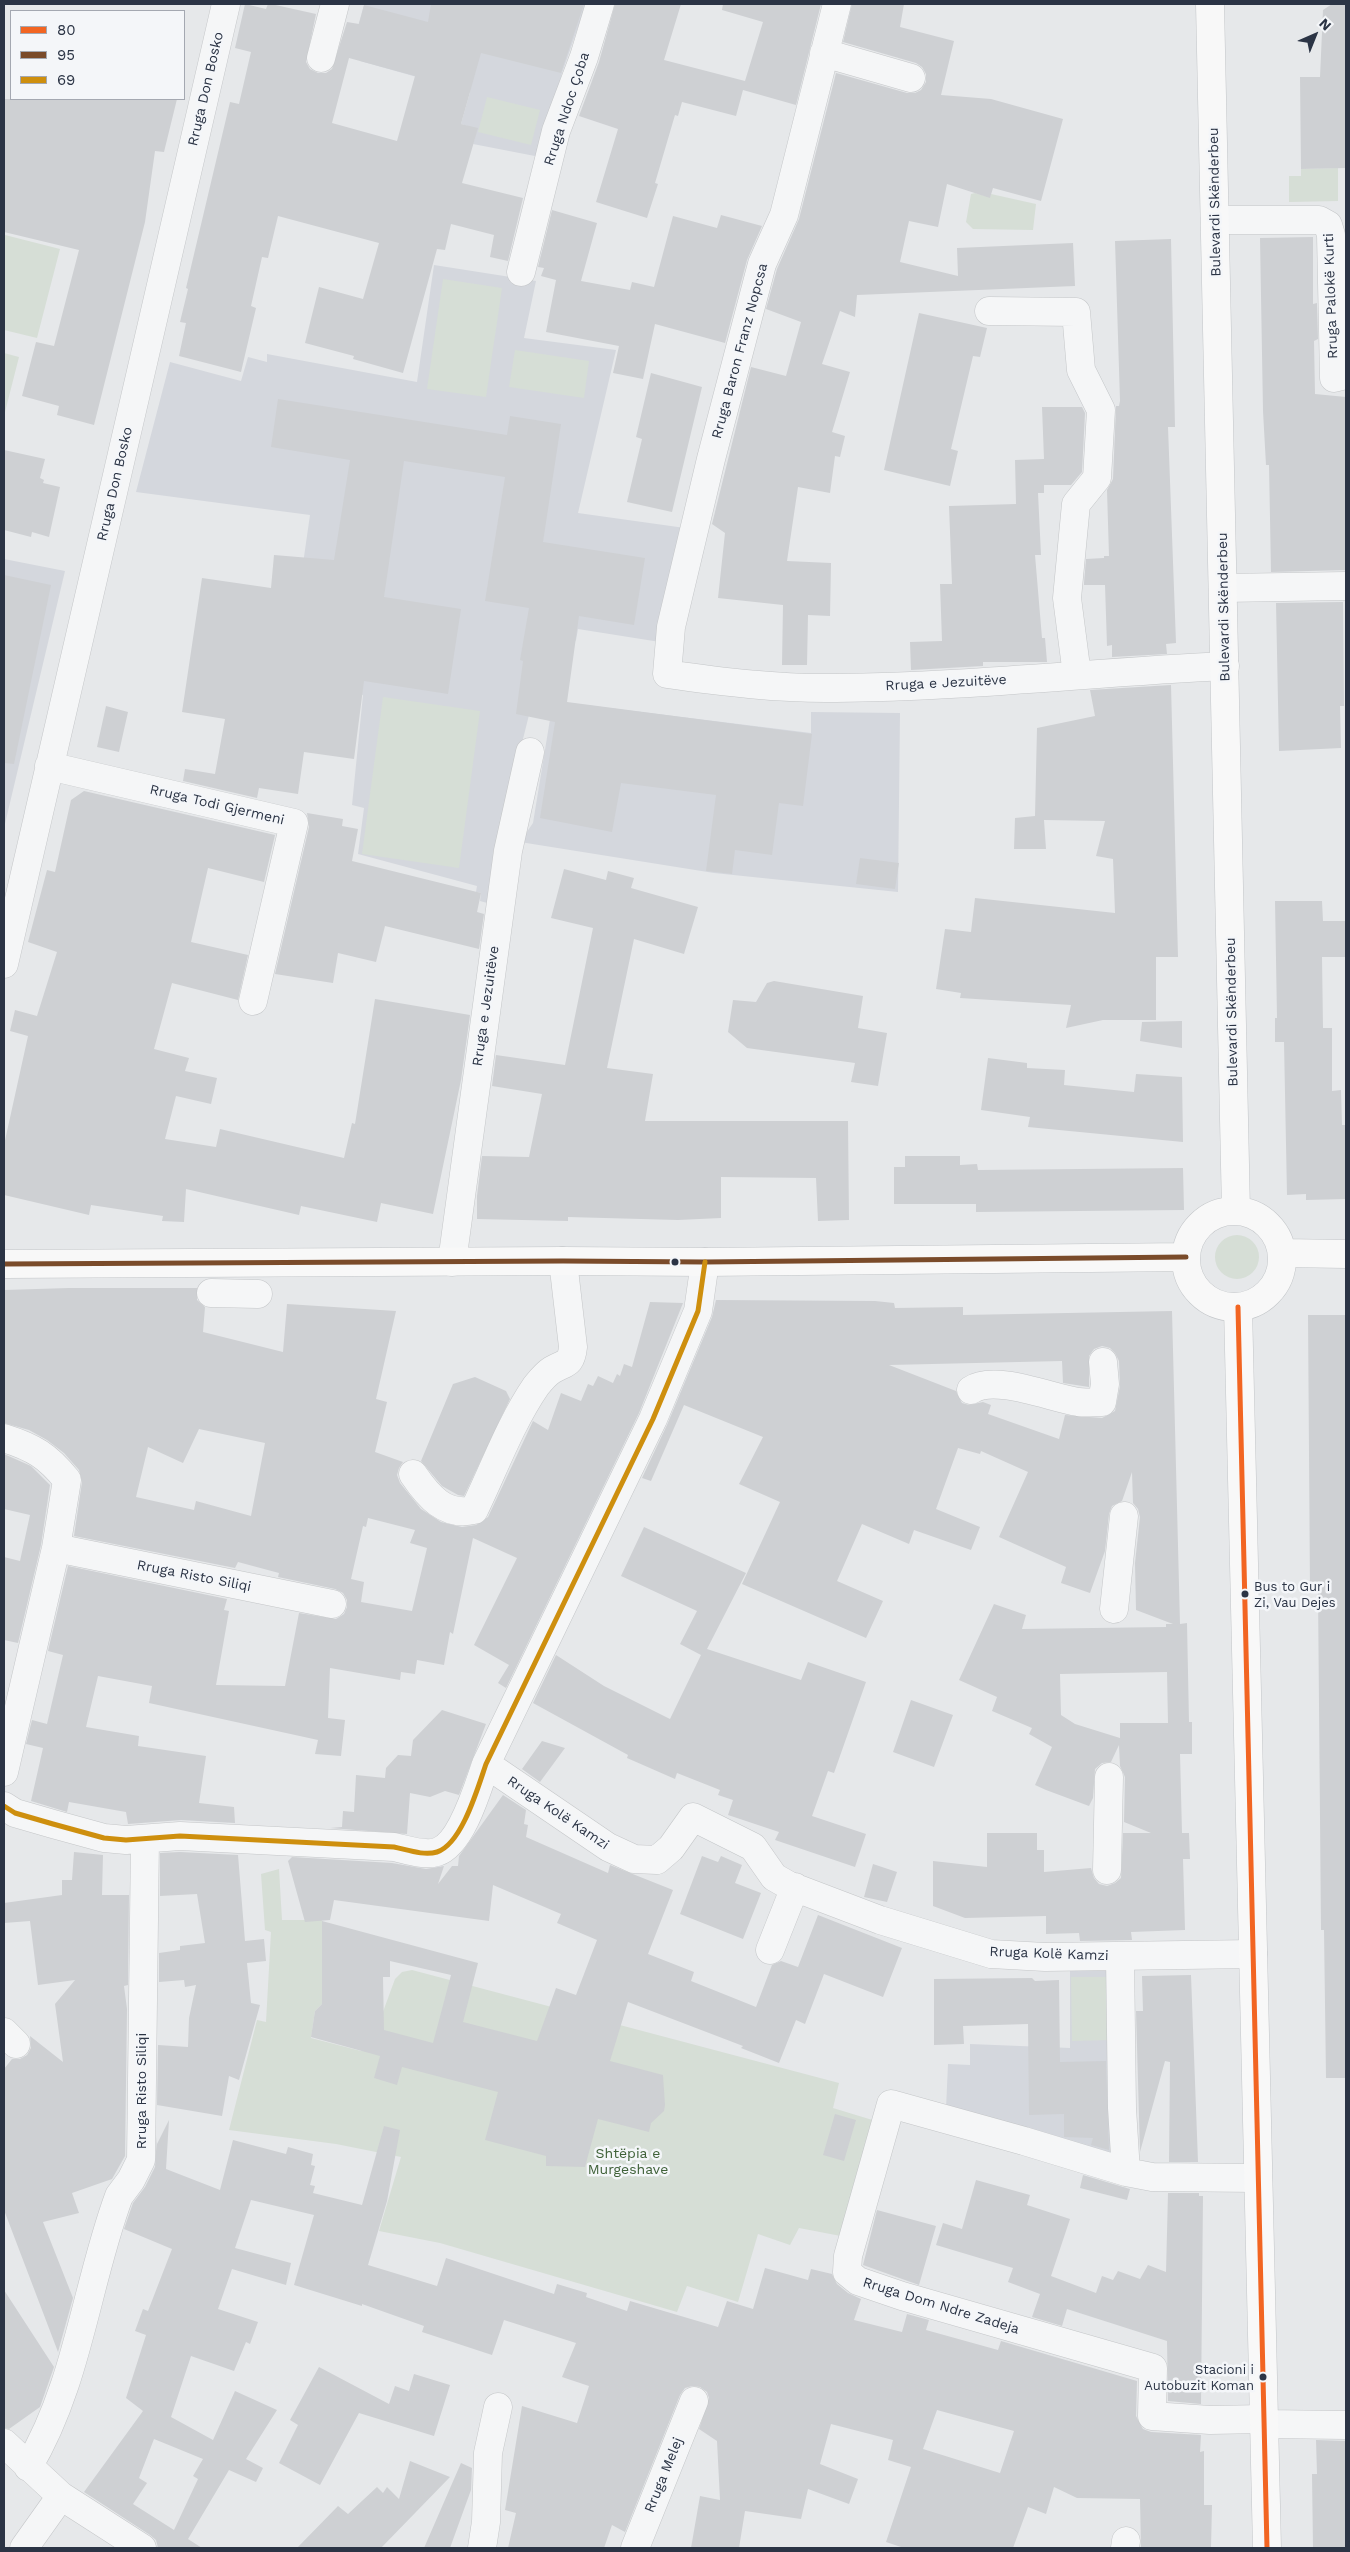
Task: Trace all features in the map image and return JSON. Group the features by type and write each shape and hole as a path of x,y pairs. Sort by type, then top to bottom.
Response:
{"main road":[{"name":"Bulevardi Skënderbeu","path":"1210,4 1236,1211"},
{"path":"1224,1212 1249,1213 1261,1219 1272,1229 1279,1240 1282,1253 1282,1269 1277,1283 1266,1296 1253,1304 1238,1308 1222,1306 1207,1299 1195,1288 1188,1273 1186,1257 1188,1245 1202,1224 1224,1212"},
{"path":"1282,1253 1346,1254"},
{"path":"4,1264 705,1262 1186,1257"},
{"path":"1238,1308 1267,2548"}],"street":[{"name":"Rruga Don Bosko","path":"4,964 226,4"},
{"path":"321,58 335,4"},
{"name":"Rruga Ndoc Çoba","path":"521,272 556,131 584,56 600,4"},
{"name":"Rruga Baron Franz Nopcsa","path":"667,674 672,627 707,477 762,264 784,215 837,4"},
{"path":"824,53 911,78"},
{"name":"Rruga Palokë Kurti","path":"1215,220 1319,220 1328,225 1330,235 1334,378 1346,375"},
{"path":"989,311 1076,312 1082,370 1101,410 1097,478 1076,504 1067,598 1078,675"},
{"path":"1223,588 1336,587"},
{"name":"Rruga e Jezuitëve","path":"667,674 723,682 835,688 1225,666"},
{"name":"Rruga e Jezuitëve","path":"452,1262 508,851 530,752"},
{"name":"Rruga Todi Gjermeni","path":"49,766 294,823 253,1001"},
{"path":"413,1474 426,1492 444,1507 462,1512 474,1510 511,1430 537,1384 552,1370 565,1366 572,1357 573,1347 563,1261"},
{"path":"4,1806 15,1813 104,1838 126,1840 180,1836 238,1841 394,1847 421,1853 436,1852 444,1848 454,1838 468,1812 486,1764 653,1419 698,1311 705,1262"},
{"path":"211,1293 258,1294"},
{"path":"971,1390 978,1385 1001,1385 1080,1402 1102,1402 1105,1384 1103,1362"},
{"path":"4,1438 28,1445 43,1454 67,1480 56,1548 4,1772"},
{"path":"1114,1609 1124,1516"},
{"name":"Rruga Risto Siliqi","path":"56,1548 332,1604"},
{"name":"Rruga Kolë Kamzi","path":"486,1764 608,1847 634,1859 657,1860 671,1848 692,1817 753,1847 774,1877 795,1887 880,1920 991,1954 1120,1956 1253,1954"},
{"path":"1107,1870 1109,1777"},
{"name":"Rruga Risto Siliqi","path":"28,2467 50,2427 65,2388 119,2196 141,2160 145,1839"},
{"path":"770,1950 795,1887"},
{"path":"1120,1956 1122,2108 1126,2172"},
{"name":"Rruga Dom Ndre Zadeja","path":"1258,2178 1152,2177 1126,2172 891,2104 848,2256 847,2272 858,2281 902,2296 1153,2368 1152,2416 1264,2421"},
{"name":"Rruga Melej","path":"635,2548 694,2401"},
{"path":"482,2548 486,2522 488,2454 498,2407"},
{"path":"1264,2421 1346,2425"},
{"path":"4,2443 61,2496 142,2548"},
{"path":"24,2548 61,2496"}],"shaded area":[{"path":"359,4 586,4 562,73 540,157 473,144 477,129 461,124 470,92 360,61 364,43 354,40 364,5"},
{"path":"434,265 536,281 524,338 616,350 578,513 685,528 660,642 578,629 576,640 531,707 505,811 491,904 480,901 481,893 476,892 477,886 358,854 364,808 352,805 363,695 285,689 310,515 136,492 170,362 241,381 248,357 267,362 267,354 417,382"},
{"path":"4,559 65,571 4,828"},
{"path":"553,701 811,733 811,712 900,713 898,892 714,873 520,842 533,823"},
{"path":"1070,1965 1110,1965 1120,2160 946,2109 948,2064 970,2065 970,2044 1070,2048"}],"green space":[{"path":"487,97 540,110 531,145 478,132"},
{"path":"1338,168 1338,201 1289,202 1289,176 1301,176 1301,169"},
{"path":"975,193 990,197 991,194 1036,204 1033,230 973,229 966,222 971,194"},
{"path":"5,235 60,249 37,338 4,330"},
{"path":"443,279 502,288 486,397 427,389"},
{"path":"515,350 589,361 584,398 509,387"},
{"path":"4,353 19,357 4,416"},
{"path":"383,697 480,711 459,868 362,854"},
{"path":"1237,1235 1249,1239 1255,1245 1259,1257 1255,1269 1249,1275 1237,1279 1225,1275 1219,1269 1215,1257 1219,1245 1225,1239"},
{"name":"Shtëpia e Murgeshave","path":"279,1869 282,1920 322,1920 325,1955 322,1956 322,2004 315,2011 311,2038 361,2051 369,2050 395,1979 402,1972 412,1970 839,2083 833,2108 879,2122 846,2237 799,2228 790,2245 758,2234 738,2302 687,2286 677,2312 440,2243 379,2231 401,2157 336,2144 229,2130 257,2020 266,2022 271,1932 265,1930 261,1874"},
{"path":"1071,1977 1110,1977 1111,2040 1072,2041"}],"building":[{"path":"245,4 266,9 268,4 271,4 316,14 306,62 310,69 318,73 326,73 332,69 347,22 359,24 364,5 428,22 431,4 584,4 561,73 481,53 461,124 478,128 462,183 523,198 508,261 490,257 494,235 451,224 445,250 437,249 403,373 353,359 354,356 305,343 319,287 363,299 379,243 278,216 268,258 262,257 251,306 256,308 241,372 179,356 186,323 180,322 188,289 186,288 230,102 239,104 251,52 235,48","holes":["349,58 415,76 397,141 332,123"]},
{"path":"615,4 681,4 664,60 745,81 763,22 722,10 723,4 821,4 796,105 743,90 736,116 682,102 678,116 675,115 655,183 658,184 647,218 596,202 618,129 579,116 599,62"},
{"path":"852,4 904,4 900,27 954,41 941,95 991,99 1063,119 1041,201 993,188 990,198 947,184 938,227 909,221 900,262 958,276 957,248 1073,243 1075,286 857,295 855,317 840,311 822,364 850,372 832,432 845,436 840,457 835,456 830,493 798,487 787,561 831,563 830,616 808,615 807,665 782,665 783,605 718,598 725,533 712,524 751,367 786,376 801,322 766,309 777,269 799,219 836,73 907,93 915,93 921,90 926,82 926,74 922,67 916,63 843,42"},
{"path":"1332,4 1346,4 1346,168 1301,169 1300,77 1320,77 1323,10"},
{"path":"4,99 177,100 164,152 155,151 145,222 94,425 57,415 59,406 22,396 36,342 54,346 79,250 4,232"},
{"path":"552,210 597,223 581,281 630,290 632,282 654,287 673,216 717,228 721,215 762,226 747,260 725,343 655,324 643,379 613,373 619,346 546,332 556,280 541,276 544,268 538,267"},
{"path":"1313,237 1313,304 1317,303 1318,339 1314,341 1315,394 1346,397 1346,570 1271,572 1269,465 1266,465 1263,411 1260,238"},
{"path":"1171,239 1175,427 1168,427 1176,643 1166,644 1167,654 1112,657 1112,645 1107,646 1105,585 1084,585 1084,583 1086,559 1109,556 1107,490 1113,479 1116,406 1119,406 1120,401 1115,241"},
{"path":"919,313 987,328 980,357 973,356 951,449 958,451 950,486 884,470"},
{"path":"651,373 702,387 672,512 627,502 642,439 636,437"},
{"path":"278,399 507,435 510,416 561,424 543,542 645,558 634,625 579,616 567,702 812,734 803,806 779,803 772,855 735,850 732,874 706,871 716,795 621,783 612,832 540,818 555,722 516,714 523,661 520,660 529,608 485,601 505,477 404,461 384,597 461,609 448,694 364,681 354,759 304,752 298,794 259,788 257,798 183,781 185,769 215,774 225,719 182,712 202,578 271,588 274,555 334,560 350,460 271,447"},
{"path":"1042,407 1082,407 1085,413 1082,472 1071,485 1044,485 1044,493 1038,493 1041,555 1035,555 1042,638 1045,638 1047,662 983,662 983,666 911,670 910,642 942,641 940,584 952,584 949,506 1016,504 1015,460 1044,459"},
{"path":"4,450 45,459 40,478 44,480 43,483 60,487 49,537 32,532 31,537 4,530"},
{"path":"4,575 51,585 14,764 4,763"},
{"path":"1343,602 1344,706 1340,706 1341,748 1279,751 1276,603"},
{"path":"1171,685 1178,957 1156,957 1156,1020 1103,1020 1066,1028 1071,1005 960,998 961,993 936,989 945,929 971,932 975,898 1115,913 1113,859 1096,856 1105,821 1044,820 1046,849 1014,849 1015,818 1035,816 1037,728 1095,716 1090,690"},
{"path":"106,706 128,712 119,752 97,747"},
{"path":"84,791 275,835 264,882 208,868 191,942 248,955 238,1000 172,983 154,1049 189,1058 185,1071 217,1078 211,1104 176,1096 165,1139 216,1147 220,1129 344,1158 352,1123 355,1124 375,999 470,1015 461,1080 433,1214 381,1203 377,1222 301,1206 299,1215 186,1189 184,1222 162,1221 163,1216 91,1205 89,1215 4,1195 4,1145 28,1036 10,1031 15,1010 37,1016 57,952 28,942 47,870 55,872 71,800"},
{"path":"307,813 343,819 342,826 358,829 352,861 481,893 477,912 484,914 479,949 385,926 376,962 338,953 333,983 275,974 309,827"},
{"path":"860,858 899,863 895,889 856,884"},
{"path":"564,869 606,880 608,871 634,878 631,888 698,907 684,954 634,939 607,1068 653,1074 645,1121 848,1121 849,1220 818,1221 816,1178 721,1177 721,1218 678,1220 568,1217 568,1221 477,1219 477,1196 482,1156 529,1157 542,1094 492,1086 496,1055 565,1065 593,928 551,918"},
{"path":"1275,901 1322,901 1323,921 1346,921 1346,957 1322,957 1323,1028 1332,1028 1332,1091 1341,1090 1342,1125 1346,1125 1346,1199 1306,1200 1306,1194 1287,1195 1284,1042 1275,1042 1275,1018 1277,1018"},
{"path":"774,981 863,996 858,1028 887,1033 878,1086 851,1082 855,1063 747,1048 728,1032 733,1000 756,1002 767,983"},
{"path":"1182,1021 1182,1048 1140,1041 1142,1022"},
{"path":"988,1058 1027,1063 1027,1068 1065,1070 1064,1085 1134,1092 1136,1074 1182,1077 1183,1142 1028,1127 1030,1117 981,1110"},
{"path":"905,1156 960,1156 960,1165 977,1164 978,1170 1183,1168 1184,1210 976,1212 976,1204 894,1204 894,1167 905,1167"},
{"path":"197,1288 197,1300 205,1307 203,1332 283,1352 287,1304 396,1311 376,1399 387,1402 375,1452 403,1462 397,1475 400,1483 421,1509 441,1522 462,1527 476,1525 488,1517 533,1421 548,1430 561,1393 581,1401 588,1384 593,1386 598,1376 613,1383 617,1374 620,1376 624,1364 632,1367 650,1302 683,1303 639,1413 506,1688 498,1683 509,1665 474,1645 517,1558 473,1538 453,1634 450,1632 444,1665 417,1660 415,1674 401,1672 400,1680 330,1668 328,1718 345,1720 341,1756 315,1754 318,1740 149,1703 152,1686 98,1676 86,1727 139,1736 138,1746 206,1756 199,1803 234,1807 235,1823 181,1820 128,1824 126,1812 69,1802 67,1812 31,1801 43,1748 26,1744 32,1720 47,1724 63,1655 48,1651 68,1566 227,1599 224,1610 229,1611 216,1685 285,1686 299,1613 336,1619 344,1614 347,1600 343,1593 335,1589 278,1577 279,1573 238,1562 235,1568 74,1536 82,1482 79,1470 64,1453 47,1440 29,1430 4,1423 4,1290","holes":["199,1429 265,1443 251,1516 196,1501 194,1510 136,1497 148,1447 183,1463","368,1518 415,1530 410,1543 427,1548 412,1611 361,1602 364,1582 351,1579 363,1526 366,1527"]},
{"path":"716,1300 875,1301 894,1303 895,1308 963,1307 963,1315 1172,1311 1180,1624 1187,1623 1189,1722 1192,1722 1192,1754 1180,1754 1182,1833 1189,1833 1190,1859 1183,1859 1185,1930 1131,1932 1132,1940 1080,1941 1079,1933 1046,1934 1046,1916 965,1918 933,1906 933,1861 987,1867 987,1833 1037,1833 1037,1850 1044,1850 1044,1872 1091,1868 1094,1878 1099,1884 1107,1886 1121,1878 1123,1833 1151,1833 1124,1822 1125,1777 1120,1766 1119,1745 1111,1762 1102,1763 1095,1769 1093,1798 1089,1806 1046,1790 1035,1785 1052,1747 1029,1734 1032,1728 992,1711 997,1697 959,1680 994,1604 1026,1615 1022,1629 1166,1627 1166,1624 1173,1624 1136,1610 1135,1563 1140,1517 1138,1509 1133,1503 1132,1472 1122,1501 1112,1506 1109,1514 1105,1551 1090,1593 1061,1583 1066,1567 999,1537 1028,1472 981,1451 980,1454 958,1448 936,1509 980,1527 971,1550 914,1530 909,1544 862,1524 837,1581 883,1601 866,1638 742,1584 780,1502 739,1484 763,1437 684,1405 651,1481 642,1478 667,1425 712,1317","holes":["1102,1346 1110,1348 1119,1361 1120,1386 1115,1411 1102,1418 1065,1415 1059,1439 988,1414 991,1405 983,1402 969,1405 962,1403 956,1391 889,1365 1062,1361 1063,1383 1089,1387 1089,1356 1094,1349","1167,1672 1168,1723 1120,1723 1120,1738 1075,1724 1061,1715 1060,1674"]},
{"path":"1308,1315 1346,1315 1346,2078 1326,2078 1324,1930 1321,1930 1318,1592 1310,1592"},
{"path":"475,1377 506,1391 510,1399 464,1496 458,1495 442,1486 421,1461 453,1384"},
{"path":"4,1454 31,1466 50,1485 41,1545 18,1643 4,1640 4,1557 20,1561 30,1515 4,1509"},
{"path":"644,1527 746,1573 707,1649 801,1680 808,1662 866,1682 834,1773 828,1771 812,1816 866,1834 855,1867 775,1840 779,1832 728,1815 733,1800 718,1795 720,1790 677,1773 675,1779 627,1758 628,1755 533,1703 556,1655 604,1686 670,1719 701,1655 680,1644 697,1611 621,1576"},
{"path":"911,1700 953,1715 934,1767 893,1752"},
{"path":"442,1710 486,1724 459,1795 445,1791 430,1797 410,1793 407,1834 330,1828 342,1827 343,1811 354,1812 356,1775 385,1778 386,1768 398,1755 411,1756 413,1740"},
{"path":"542,1741 565,1748 540,1782 522,1769"},
{"path":"503,1795 526,1810 524,1824 528,1825 526,1837 608,1873 610,1865 673,1890 648,1954 694,1972 691,1981 756,2007 772,1965 781,1961 798,1967 818,1915 902,1948 883,1997 824,1974 805,2024 796,2020 779,2063 741,2048 743,2046 628,2002 610,2061 663,2075 664,2111 651,2123 649,2132 598,2119 585,2167 546,2166 546,2156 485,2140 498,2092 402,2067 397,2085 374,2078 380,2056 311,2037 315,2011 322,2004 322,1921 478,1963 463,2022 537,2041 556,1988 576,1995 597,1940 557,1923 561,1914 493,1885 489,1921 334,1900 330,1920 305,1922 288,1861 292,1857 392,1863 426,1869 444,1866 438,1884 452,1866 458,1866 459,1856","holes":["390,1961 451,1975 433,2043 384,2030 383,1977 390,1977"]},
{"path":"74,1852 103,1855 102,1895 129,1895 128,1985 124,1986 127,2009 125,2156 112,2179 72,2193 79,2213 43,2222 73,2298 58,2352 4,2210 4,2069 12,2059 20,2059 27,2055 31,2048 30,2036 63,2062 55,2004 75,1980 38,1985 30,1921 4,1923 4,1903 62,1895 62,1880 72,1880"},
{"path":"180,1852 238,1855 245,1941 264,1939 266,1961 247,1963 251,2003 260,2005 239,2080 229,2076 222,2116 157,2105 158,2045 188,2047 189,2018 196,1985 185,1987 184,1980 159,1982 159,1953 180,1950 180,1946 205,1943 197,1894 160,1896 160,1853"},
{"path":"702,1856 718,1862 721,1856 742,1865 735,1883 761,1893 743,1939 680,1914"},
{"path":"873,1864 897,1872 887,1902 864,1897"},
{"path":"1191,1975 1198,2162 1169,2162 1170,2062 1165,2061 1140,2152 1136,2011 1143,2011 1142,1976"},
{"path":"1032,1978 1035,1981 1059,1980 1060,2062 1106,2061 1109,2150 1091,2145 1093,2138 1064,2137 1064,2114 1029,2115 1028,2024 963,2026 964,2044 934,2045 934,1979"},
{"path":"835,2114 856,2120 844,2161 823,2155"},
{"path":"169,2120 166,2169 220,2190 233,2140 286,2154 288,2147 313,2154 311,2165 315,2166 310,2185 315,2186 313,2193 362,2205 384,2126 400,2130 387,2201 368,2265 437,2286 446,2258 554,2294 557,2284 587,2293 586,2297 627,2311 630,2301 718,2327 727,2301 753,2309 765,2268 808,2280 811,2269 832,2274 837,2284 848,2293 861,2299 854,2320 902,2332 907,2314 929,2320 926,2330 998,2350 1001,2341 1137,2381 1136,2416 1143,2429 1151,2432 1201,2435 1200,2452 1204,2451 1204,2505 1212,2505 1211,2548 1141,2548 1140,2499 1077,2498 1054,2487 1046,2514 1028,2507 1013,2548 904,2548 886,2542 911,2467 888,2460 893,2440 831,2424 820,2464 858,2479 849,2504 808,2489 801,2519 745,2511 739,2548 691,2548 700,2496 720,2500 717,2441 699,2429 709,2398 707,2392 700,2387 692,2386 685,2388 680,2395 625,2532 612,2525 604,2548 508,2548 516,2513 505,2510 522,2406 577,2423 589,2386 562,2377 576,2343 504,2320 492,2355 422,2332 424,2326 362,2304 362,2306 294,2285 314,2215 251,2200 235,2248 291,2263 286,2285 232,2269 218,2309 258,2322 250,2344 246,2342 234,2371 191,2356 171,2417 213,2440 235,2391 277,2410 246,2459 263,2468 256,2482 229,2470 188,2539 202,2548 158,2548 156,2540 150,2535 84,2492 143,2411 126,2398 146,2335 135,2331 143,2309 148,2311 172,2249 124,2229 133,2203 145,2187 155,2167 157,2136 157,2144","holes":["937,2410 1014,2431 1000,2473 923,2449","154,2439 203,2459 193,2476 198,2479 174,2530 133,2504 147,2483 139,2478"]},
{"path":"1083,2175 1130,2189 1127,2200 1080,2188"},
{"path":"976,2180 1030,2195 1027,2205 1070,2219 1051,2276 1096,2293 1102,2276 1113,2280 1118,2271 1140,2279 1148,2265 1166,2272 1168,2193 1199,2193 1199,2196 1203,2196 1201,2404 1168,2401 1167,2341 1067,2309 1062,2326 1032,2317 1040,2294 1008,2282 1013,2268 936,2245 943,2223 962,2229"},
{"path":"877,2210 936,2226 919,2285 863,2265"},
{"path":"4,2290 54,2367 40,2407 9,2429 4,2428"},
{"path":"319,2367 389,2404 395,2386 409,2391 414,2374 450,2385 434,2436 359,2413 320,2485 279,2463 298,2425 290,2420"},
{"path":"1316,2440 1346,2441 1346,2548 1313,2548 1312,2474 1317,2474"},
{"path":"410,2461 450,2477 381,2548 297,2548 338,2506 348,2514 377,2487 383,2493 387,2487 399,2499"},
{"path":"461,2463 472,2468 471,2490 450,2548 424,2548"}],"transit line":[{"name":"95","path":"4,1264 705,1262 1186,1257"},
{"name":"69","path":"4,1806 15,1813 104,1838 126,1840 180,1836 394,1847 427,1853 437,1852 446,1847 454,1838 468,1814 486,1764 653,1419 698,1311 705,1262"},
{"name":"80","path":"1238,1307 1267,2548"}],"place":[{"name":"Bus to Gur i Zi, Vau Dejes","path":"1245,1594"},
{"name":"Stacioni i Autobuzit Koman","path":"1263,2377"}]}
